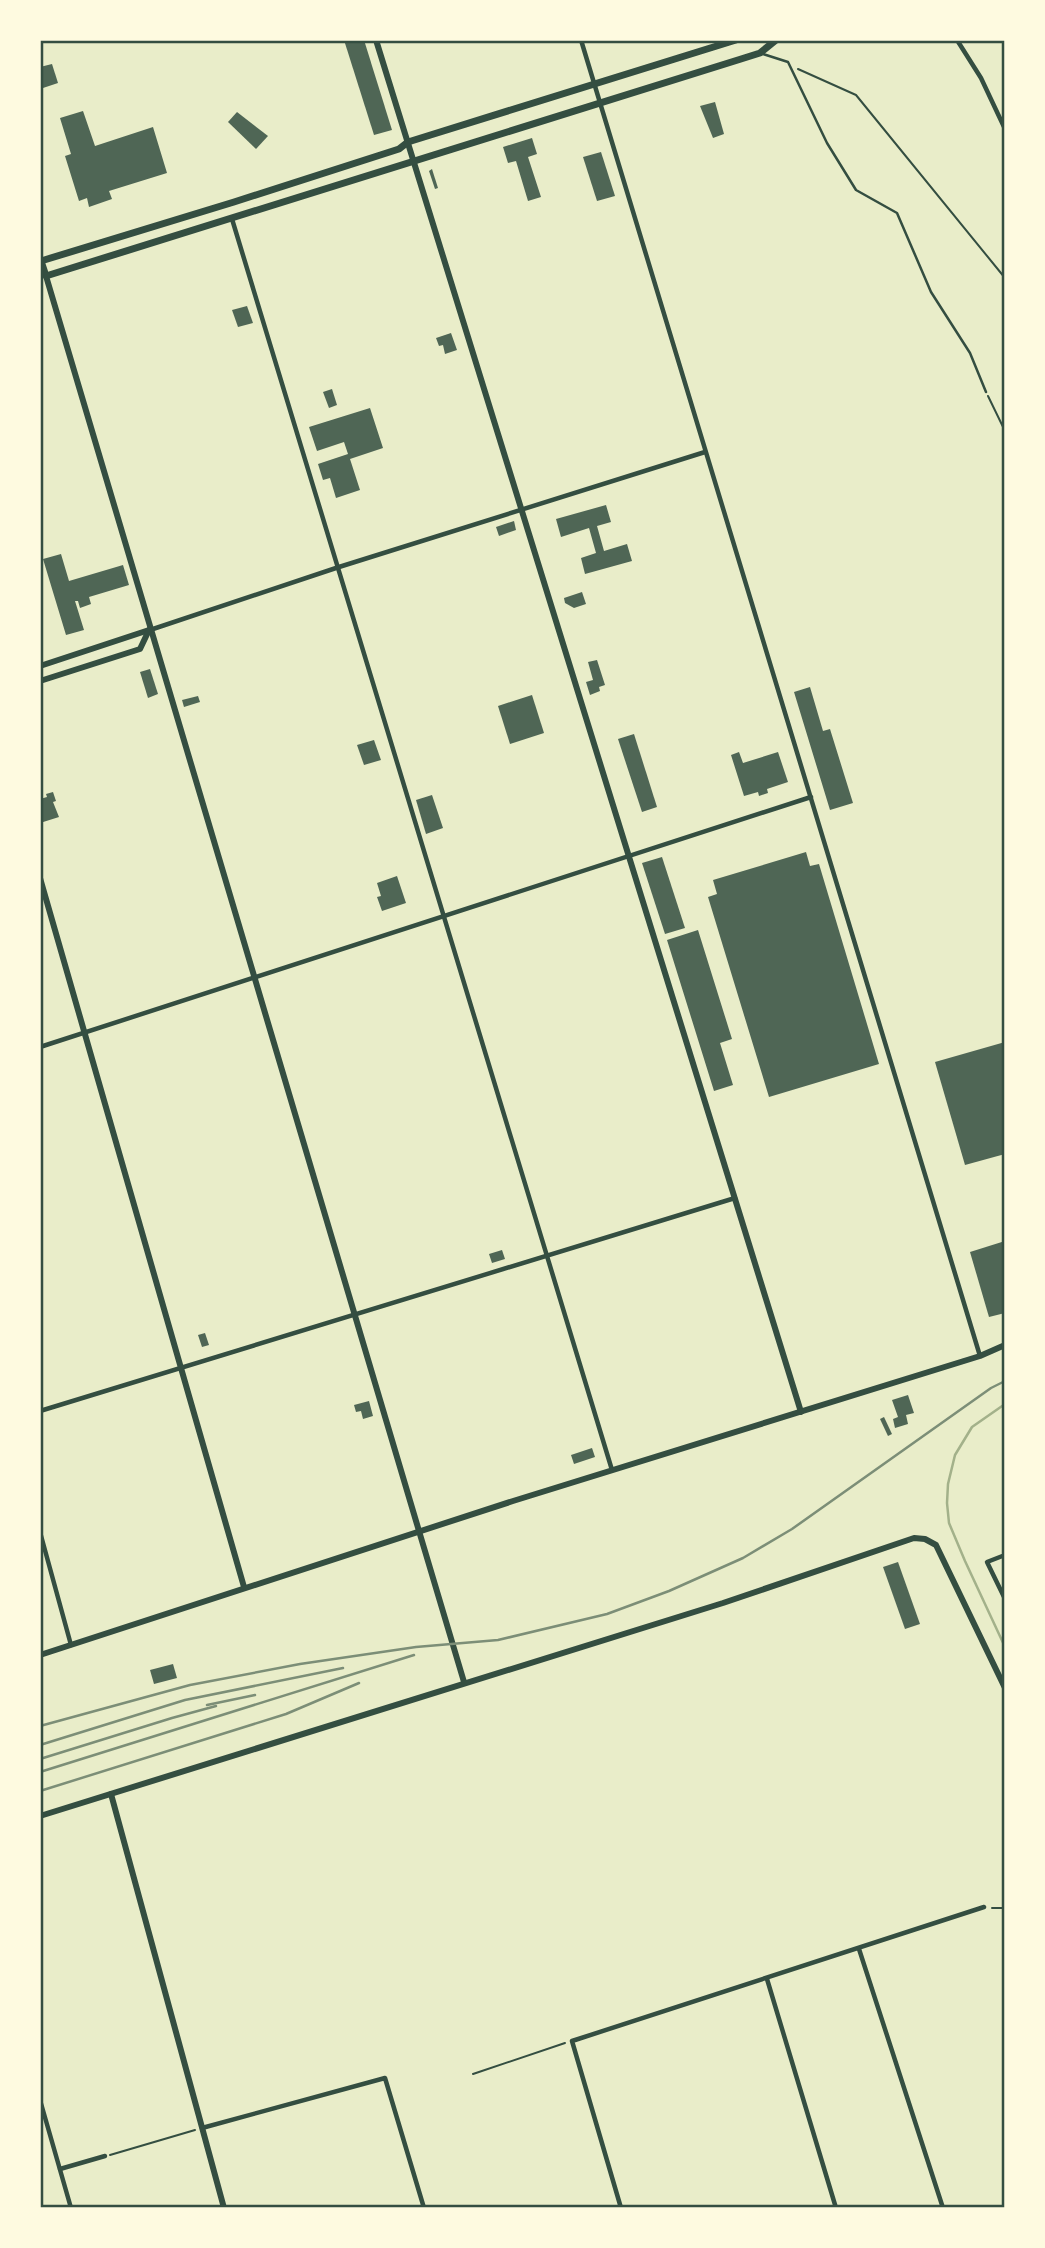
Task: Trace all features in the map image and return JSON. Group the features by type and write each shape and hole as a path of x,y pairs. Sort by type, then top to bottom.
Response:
{"main road":[{"path":"376,40 801,1412"},
{"path":"464,1682 149,630 41,259 227,204 399,149 408,142 736,40"},
{"path":"46,276 760,52 776,40"},
{"path":"227,204 232,219"},
{"path":"40,666 149,630"},
{"path":"40,681 140,649 149,630"},
{"path":"40,878 244,1587"},
{"path":"40,1655 419,1531 980,1356 1005,1345"},
{"path":"40,1816 723,1603 914,1538 925,1539 936,1545 1005,1688"},
{"path":"111,1794 224,2208"}],"street":[{"path":"581,40 980,1356"},
{"path":"957,40 981,78 1005,129"},
{"path":"232,219 611,1470"},
{"path":"149,630 339,567 706,452"},
{"path":"40,1047 811,797"},
{"path":"40,1412 735,1198"},
{"path":"40,1532 71,1645"},
{"path":"1005,1555 987,1562 1005,1600"},
{"path":"621,2208 572,2041 984,1907"},
{"path":"859,1948 943,2208"},
{"path":"767,1979 836,2208"},
{"path":"202,2128 385,2078 424,2208"},
{"path":"40,2100 71,2208"},
{"path":"60,2169 105,2156"}],"lane":[{"path":"760,52 788,62 827,143 856,190 897,213 931,292 970,353 986,392"}],"path":[{"path":"788,62 801,71 856,95 1005,278"},
{"path":"986,392 1005,431"},
{"path":"984,1907 998,1910 1005,1908"},
{"path":"473,2074 572,2041"},
{"path":"105,2156 202,2128"}],"building":[{"path":"344,40 364,40 392,130 374,135"},
{"path":"52,64 58,83 40,89 40,67"},
{"path":"715,102 724,134 713,138 700,106"},
{"path":"83,111 95,146 153,127 167,173 109,191 112,199 89,207 87,198 79,201 65,156 71,154 60,118"},
{"path":"237,112 268,136 256,149 228,122"},
{"path":"532,138 537,154 528,157 541,197 528,201 516,161 508,163 503,147"},
{"path":"601,152 615,196 597,201 583,157"},
{"path":"432,169 438,188 435,189 429,171"},
{"path":"247,306 253,323 238,327 232,310"},
{"path":"451,333 457,350 445,354 443,345 439,346 436,338"},
{"path":"332,389 337,405 329,408 323,392"},
{"path":"370,408 383,448 350,459 360,490 336,498 330,478 323,480 318,464 348,454 344,442 317,451 309,427"},
{"path":"606,505 611,522 597,526 604,551 627,544 632,561 585,574 581,558 596,553 589,528 561,537 556,519"},
{"path":"514,521 516,530 499,536 496,527"},
{"path":"61,554 69,581 123,565 129,585 89,597 91,604 80,608 78,601 75,601 84,630 66,635 43,559"},
{"path":"582,592 586,604 574,608 565,603 564,598"},
{"path":"597,660 605,685 599,687 600,691 590,695 586,682 593,680 588,662"},
{"path":"150,669 158,694 148,698 140,672"},
{"path":"810,687 823,731 830,729 853,803 830,810 794,692"},
{"path":"532,695 544,733 510,744 498,706"},
{"path":"198,696 200,702 184,707 182,700"},
{"path":"634,734 657,807 642,812 618,739"},
{"path":"374,740 381,760 364,765 357,745"},
{"path":"739,752 743,763 778,752 788,782 767,789 768,793 759,796 758,792 744,796 731,755"},
{"path":"53,792 56,801 53,802 59,817 40,823 40,799"},
{"path":"432,795 443,828 426,834 416,800"},
{"path":"806,852 810,866 819,864 879,1064 769,1097 708,897 717,894 713,880"},
{"path":"662,857 685,928 665,934 642,863"},
{"path":"397,876 406,903 382,911 377,897 381,896 377,883"},
{"path":"698,930 732,1039 720,1043 733,1085 714,1091 667,940"},
{"path":"1005,1042 1005,1154 965,1165 935,1062"},
{"path":"1005,1241 1005,1313 989,1317 970,1252"},
{"path":"502,1250 505,1259 492,1263 489,1254"},
{"path":"205,1333 209,1345 202,1347 198,1335"},
{"path":"908,1395 914,1413 906,1415 908,1424 895,1428 893,1419 898,1417 892,1400"},
{"path":"369,1401 373,1416 363,1419 361,1411 356,1412 354,1405"},
{"path":"884,1417 892,1434 888,1436 880,1419"},
{"path":"592,1448 595,1457 574,1464 571,1455"},
{"path":"898,1562 920,1624 905,1629 883,1567"},
{"path":"173,1664 177,1678 154,1684 150,1670"}],"waterway":[{"path":"1005,1404 972,1427 955,1455 948,1484 947,1503 949,1523 1005,1647"}],"railway":[{"path":"40,1726 190,1685 300,1664 416,1647 498,1640 607,1614 669,1591 743,1558 792,1529 991,1388 1005,1381"},
{"path":"40,1772 414,1655"},
{"path":"40,1745 185,1700 343,1668"},
{"path":"40,1791 286,1714 359,1683"},
{"path":"207,1705 255,1695"},
{"path":"40,1759 216,1706"}]}
